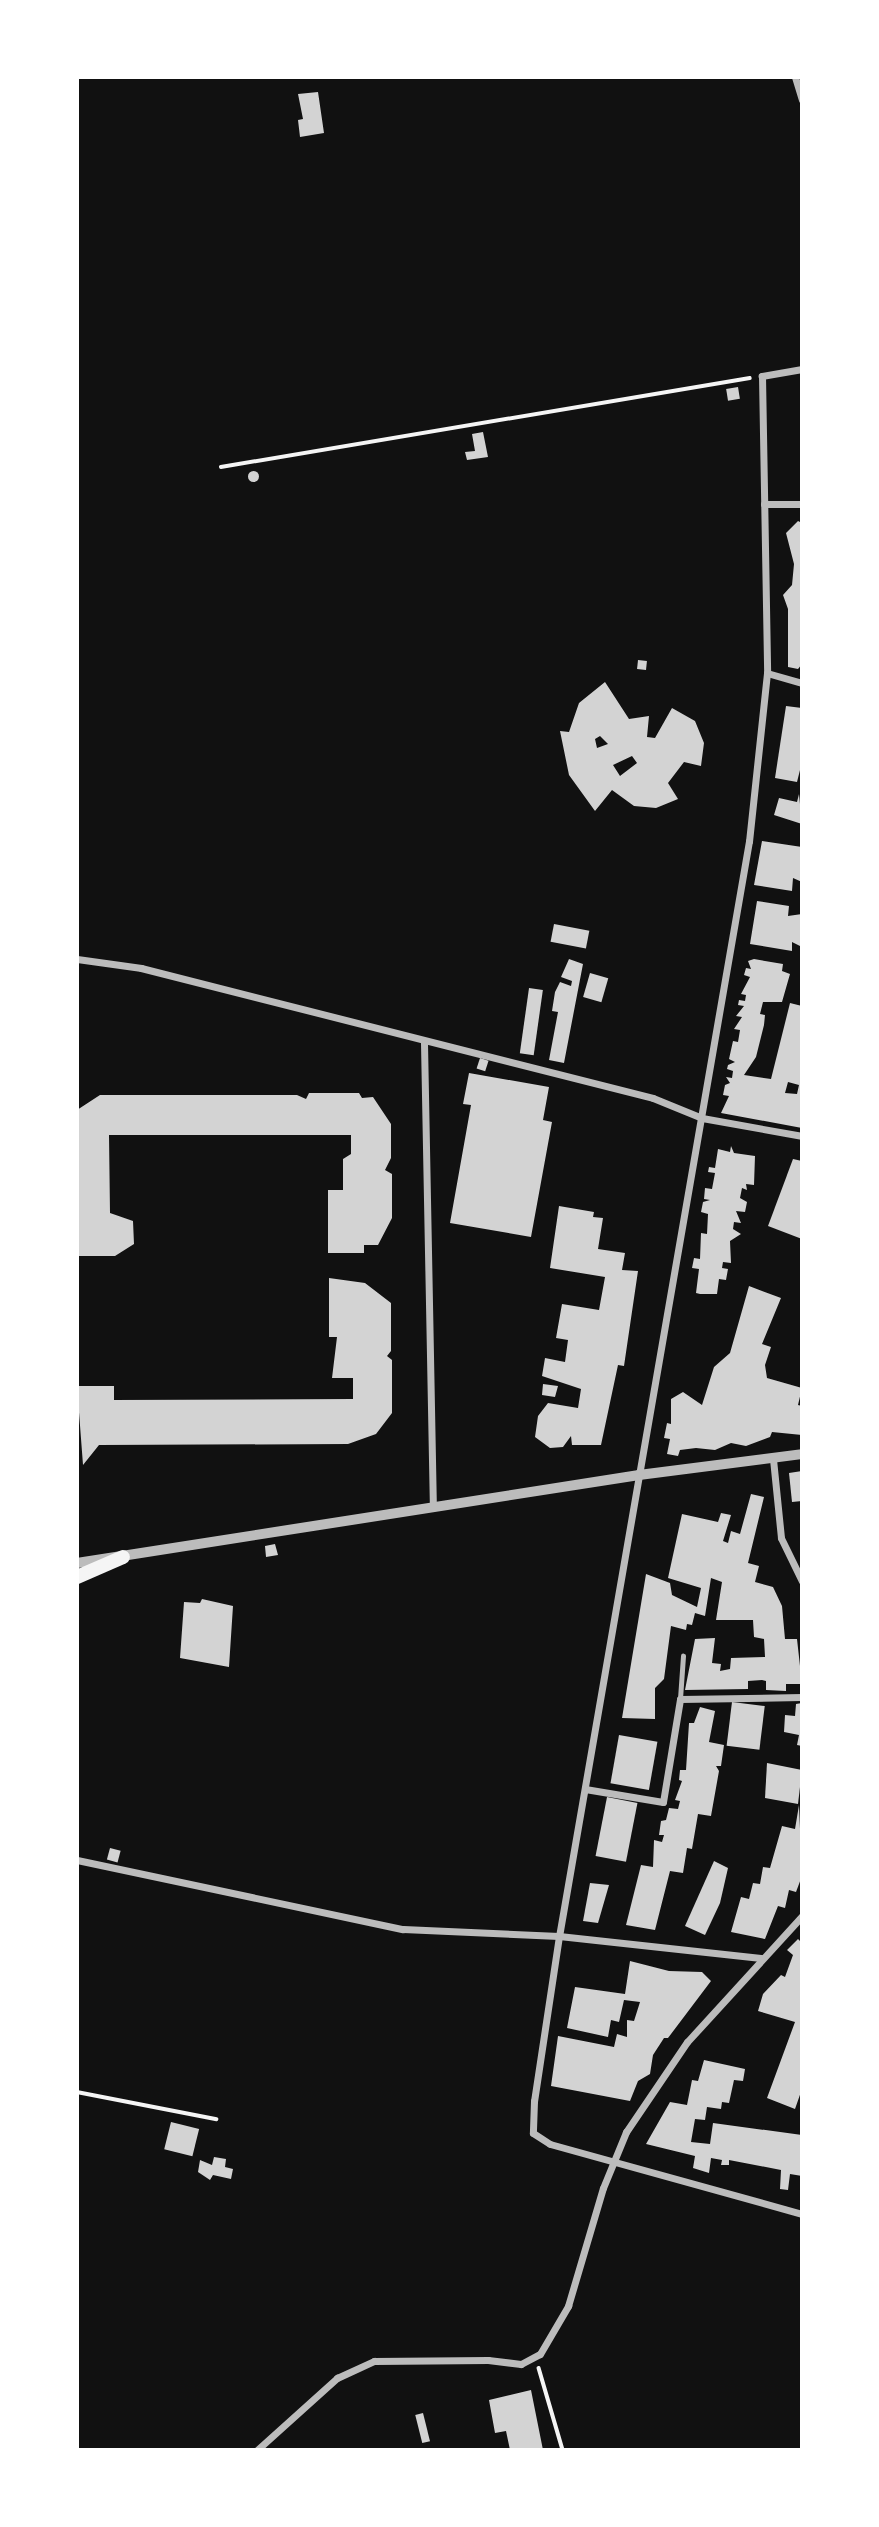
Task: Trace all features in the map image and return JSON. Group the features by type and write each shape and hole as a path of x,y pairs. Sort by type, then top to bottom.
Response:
{"highway":[{"path":"77,1577 124,1557"}],"street":[{"path":"795,77 802,100"},
{"path":"802,369 762,376 767,673 749,841 559,1936 534,2101 533,2133 550,2144 802,2214"},
{"path":"764,504 802,504"},
{"path":"767,673 802,683"},
{"path":"77,959 141,968 653,1098 702,1118 802,1136"},
{"path":"424,1042 433,1506"},
{"path":"77,1563 639,1475 802,1454"},
{"path":"773,1459 781,1538 802,1581"},
{"path":"585,1789 663,1802 680,1699 802,1697"},
{"path":"77,1860 402,1929 559,1936 761,1958"},
{"path":"257,2450 337,2378 374,2361 521,2364 536,2357 554,2334 568,2306 612,2160 687,2042 802,1916"}],"lane":[{"path":"680,1699 683,1656"}],"path":[{"path":"221,467 762,376"},
{"path":"77,2092 216,2119"},
{"path":"536,2357 563,2450"}],"building":[{"path":"318,92 324,133 300,137 298,120 303,119 298,94"},
{"path":"738,387 740,399 728,401 726,389"},
{"path":"483,432 488,457 467,460 465,452 475,451 472,434"},
{"path":"253,470 259,476 253,482 247,476"},
{"path":"798,521 802,523 802,664 798,669 788,667 788,609 783,595 792,585 794,564 786,533"},
{"path":"638,660 647,661 646,670 637,669"},
{"path":"605,682 629,719 649,716 647,737 655,738 672,708 695,721 704,743 701,766 684,762 668,783 678,799 656,808 634,806 612,790 595,811 569,775 560,731 569,732 579,703","holes":["600,736 608,744 597,748 595,739","632,756 637,763 620,776 613,765"]},
{"path":"786,706 802,708 802,762 797,782 775,778"},
{"path":"799,794 802,824 774,815 779,798 797,802"},
{"path":"762,841 802,847 802,882 793,878 792,891 754,885"},
{"path":"757,901 789,906 788,916 802,914 802,947 792,942 792,951 750,944"},
{"path":"554,924 589,931 586,949 551,942"},
{"path":"569,959 583,964 564,1063 549,1060 558,1012 552,1011 555,992 560,982 571,986 572,981 561,977"},
{"path":"754,959 783,964 782,971 790,974 782,1002 763,1002 760,1014 765,1015 764,1025 756,1057 744,1075 771,1079 790,1003 802,1006 802,1128 721,1113 729,1096 723,1095 725,1085 730,1083 726,1077 732,1078 733,1071 727,1069 728,1065 735,1062 729,1059 733,1041 738,1042 740,1030 734,1029 742,1017 736,1016 744,1006 738,1005 739,1000 745,1001 746,995 741,994 750,977 744,975 746,968 751,969 748,961","holes":["788,1082 799,1085 797,1094 785,1093"]},
{"path":"590,973 608,978 601,1002 583,997"},
{"path":"529,988 543,990 534,1055 520,1053"},
{"path":"480,1058 489,1061 485,1071 477,1068"},
{"path":"469,1073 549,1087 543,1120 552,1122 531,1237 450,1223 471,1105 463,1104"},
{"path":"309,1093 359,1093 362,1098 373,1097 391,1124 391,1158 385,1170 392,1174 392,1218 378,1245 364,1245 364,1253 328,1253 328,1190 343,1190 343,1159 351,1154 351,1135 109,1135 110,1213 133,1221 134,1244 115,1256 77,1256 77,1110 100,1095 297,1095 306,1099"},
{"path":"731,1146 734,1153 755,1156 754,1185 746,1184 747,1190 742,1188 740,1198 747,1202 745,1212 736,1211 741,1223 734,1222 733,1229 741,1234 730,1241 731,1263 723,1262 722,1268 728,1269 726,1280 719,1279 717,1294 700,1294 696,1293 699,1269 692,1268 694,1258 700,1259 701,1233 707,1234 708,1214 701,1212 703,1202 710,1200 704,1199 705,1188 712,1189 715,1173 708,1172 709,1167 715,1168 718,1149 730,1152"},
{"path":"793,1159 802,1161 802,1239 768,1226"},
{"path":"559,1206 594,1212 593,1217 603,1218 598,1249 625,1253 622,1270 638,1271 624,1366 618,1365 601,1445 572,1445 571,1436 563,1447 550,1448 535,1437 538,1416 548,1403 578,1408 581,1389 542,1376 545,1358 565,1362 568,1340 556,1338 562,1304 599,1310 605,1277 550,1268"},
{"path":"329,1278 365,1283 391,1303 391,1351 387,1356 392,1360 392,1413 376,1434 348,1444 99,1445 83,1465 77,1386 114,1386 114,1400 353,1399 353,1378 332,1378 337,1337 329,1337"},
{"path":"749,1286 781,1298 762,1344 771,1347 765,1365 767,1378 802,1388 798,1405 802,1406 802,1435 772,1432 770,1437 746,1446 731,1443 715,1450 696,1448 680,1450 678,1456 667,1454 670,1439 664,1438 667,1423 671,1424 671,1399 683,1392 702,1405 714,1367 730,1353"},
{"path":"543,1384 558,1386 555,1397 542,1395"},
{"path":"802,1471 802,1501 792,1502 789,1473"},
{"path":"751,1494 764,1497 748,1563 759,1566 755,1582 773,1587 782,1606 785,1639 797,1639 802,1684 786,1684 786,1691 766,1690 766,1681 762,1680 748,1681 748,1689 685,1690 695,1639 715,1638 712,1663 721,1664 720,1671 730,1669 731,1658 765,1657 764,1639 754,1637 753,1620 716,1620 722,1582 711,1578 705,1616 695,1613 692,1625 687,1624 686,1630 671,1626 664,1679 655,1688 655,1719 622,1718 646,1574 670,1583 672,1595 697,1607 701,1588 668,1578 682,1514 718,1522 721,1513 731,1515 723,1541 728,1543 731,1531 740,1534"},
{"path":"275,1544 278,1555 266,1557 265,1546"},
{"path":"202,1599 233,1606 229,1667 180,1658 184,1602 200,1603"},
{"path":"732,1702 765,1706 759,1750 727,1746"},
{"path":"802,1703 802,1746 797,1745 799,1735 784,1732 785,1715 795,1716 796,1704"},
{"path":"700,1707 715,1711 709,1742 724,1745 721,1766 716,1766 719,1771 711,1816 698,1814 692,1849 687,1848 683,1873 670,1871 655,1930 626,1925 641,1865 653,1867 654,1840 662,1842 664,1835 659,1835 661,1821 666,1820 669,1808 678,1809 680,1801 675,1800 682,1781 679,1780 680,1770 686,1770 689,1723 694,1723"},
{"path":"619,1735 657,1742 649,1790 610,1783"},
{"path":"767,1763 802,1770 798,1804 765,1798"},
{"path":"607,1797 637,1803 626,1862 596,1856"},
{"path":"799,1805 802,1876 796,1892 789,1890 785,1908 778,1906 765,1939 731,1932 741,1897 749,1899 753,1883 760,1884 763,1867 770,1868 782,1826 795,1829"},
{"path":"110,1848 121,1851 118,1862 107,1860"},
{"path":"714,1861 728,1868 720,1903 705,1935 685,1926"},
{"path":"590,1883 609,1885 598,1923 583,1921"},
{"path":"798,1939 802,1943 802,2089 795,2109 767,2098 795,2022 758,2011 763,1994 781,1975 785,1977 793,1955 787,1950"},
{"path":"630,1961 669,1971 702,1972 711,1981 668,2038 664,2038 653,2055 650,2074 638,2081 630,2101 551,2086 558,2036 614,2047 617,2034 627,2037 627,2020 634,2021 640,2002 624,2000 619,2022 611,2020 608,2037 567,2028 575,1987 625,1994"},
{"path":"704,2060 745,2069 743,2081 734,2080 729,2103 722,2102 721,2109 707,2107 705,2120 695,2119 691,2142 710,2144 713,2123 802,2135 802,2176 790,2174 788,2190 780,2189 781,2170 729,2160 729,2165 721,2165 722,2160 711,2158 709,2173 693,2168 695,2156 646,2144 670,2102 687,2105 692,2080 698,2081"},
{"path":"171,2122 199,2129 192,2156 164,2149"},
{"path":"214,2157 226,2159 225,2167 233,2169 231,2179 213,2175 210,2180 198,2172 200,2160 212,2165"},
{"path":"531,2390 543,2450 510,2450 506,2431 495,2433 489,2400"},
{"path":"423,2413 430,2441 422,2443 415,2415"}]}
